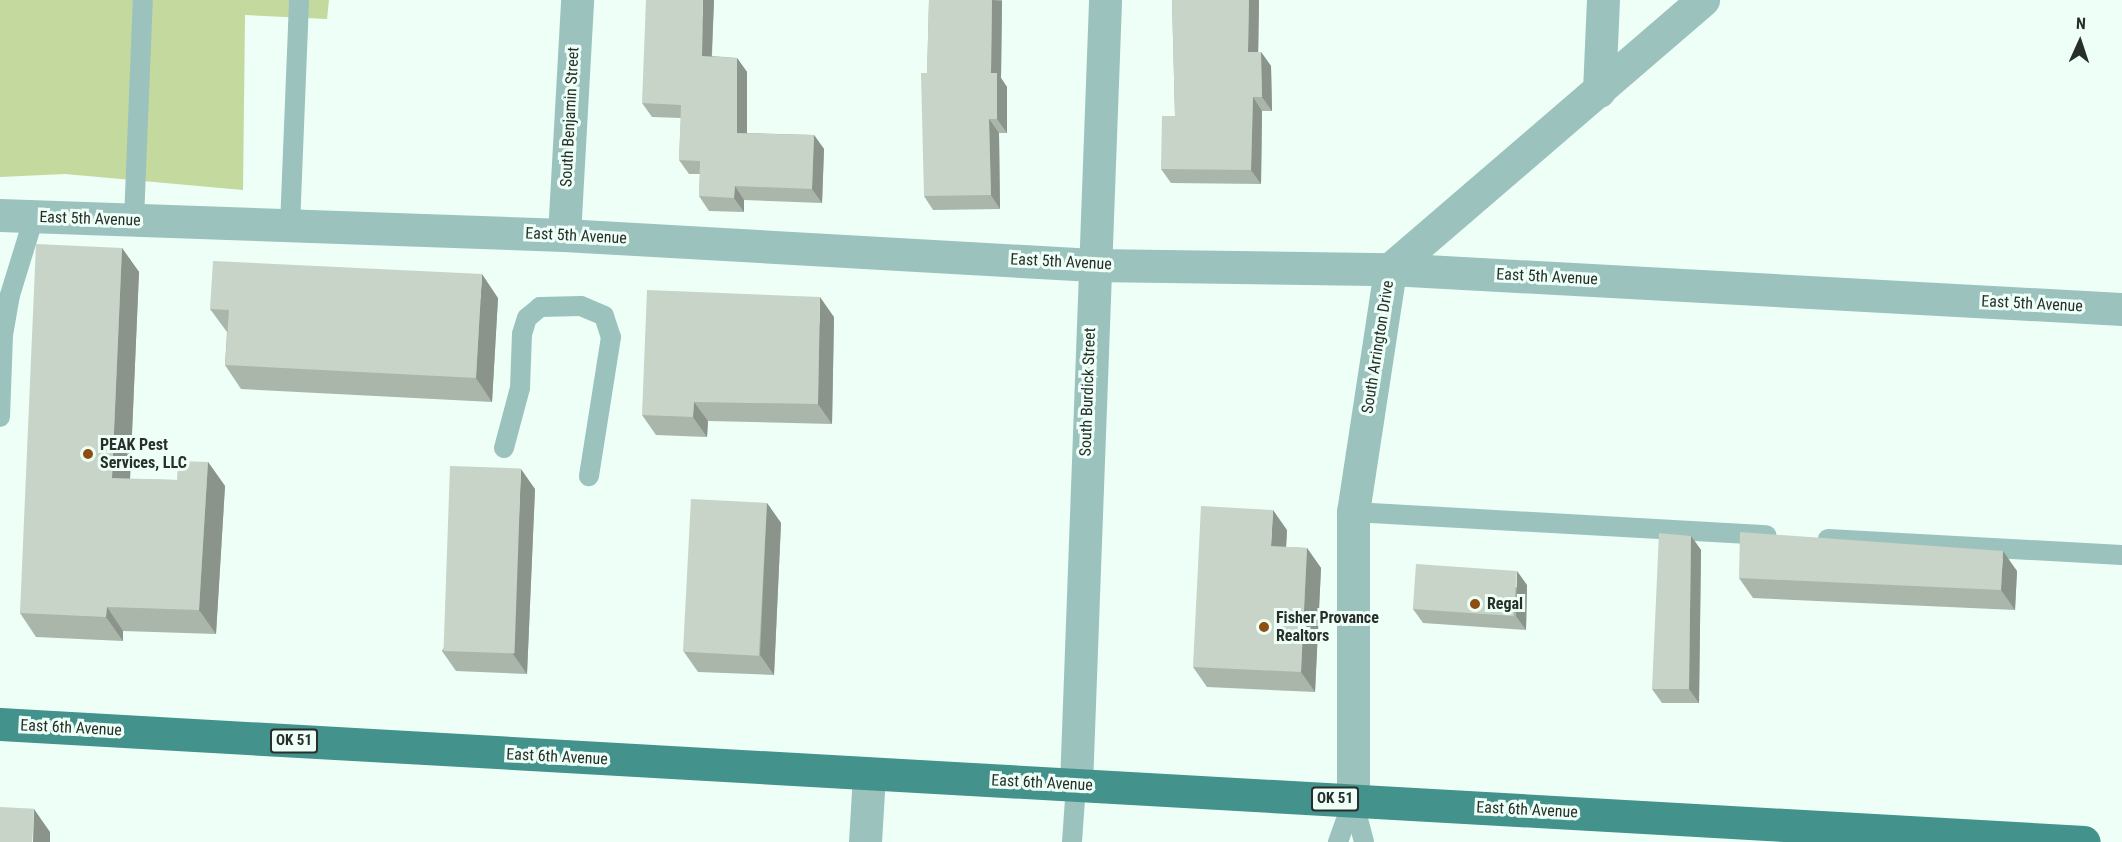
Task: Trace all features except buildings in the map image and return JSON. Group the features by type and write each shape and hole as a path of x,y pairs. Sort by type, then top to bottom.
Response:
{"main road":[{"name":"East 6th Avenue","path":"0,724 1353,800 1793,834 2084,842"}],"street":[{"name":"South Benjamin Street","path":"564,235 577,0"},
{"name":"South Burdick Street","path":"1076,785 1093,265 1105,0"},
{"path":"1599,91 1603,0"},
{"name":"South Arrington Drive","path":"1353,800 1353,512 1390,269 1703,0"},
{"name":"East 5th Avenue","path":"0,215 564,235 1093,265 1390,269 2122,309"},
{"path":"865,842 869,774"}],"lane":[{"path":"134,220 143,0"},
{"path":"290,226 299,0"},
{"path":"0,417 6,315 34,217"},
{"path":"504,448 520,388 522,334 527,318 540,307 581,306 604,316 611,337 589,476"},
{"path":"1353,512 2122,555"},
{"path":"1072,842 1076,785"},
{"path":"1338,842 1353,800"},
{"path":"1353,800 1364,842"}],"green space":[{"path":"0,0 329,0 327,19 245,15 243,190 65,174 0,177"}],"place":[{"name":"PEAK Pest Services, LLC","path":"88,454"},
{"name":"Regal","path":"1475,604"},
{"name":"Fisher Provance Realtors","path":"1264,627"}]}
